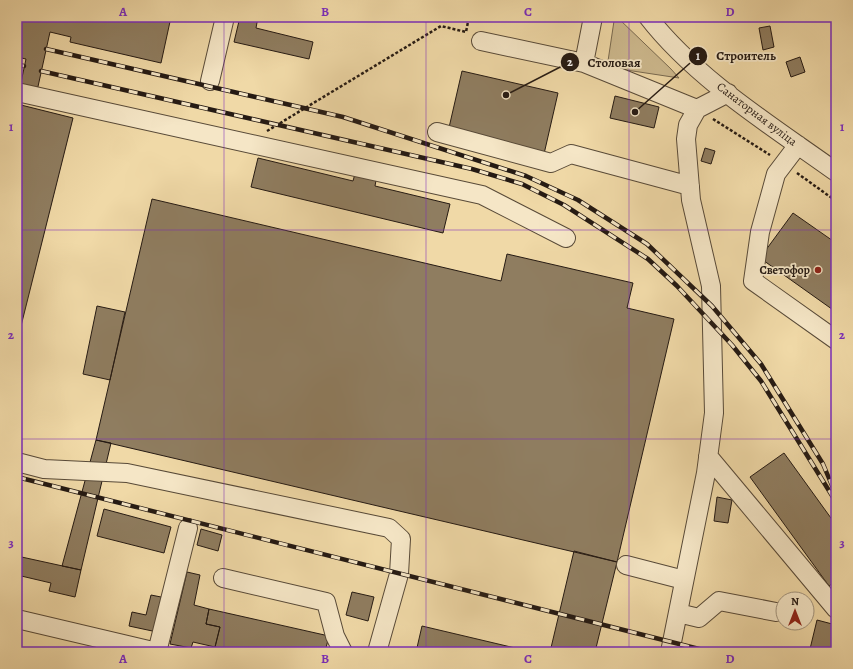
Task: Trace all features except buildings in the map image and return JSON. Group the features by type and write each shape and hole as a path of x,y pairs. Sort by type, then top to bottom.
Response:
{"street":[{"path":"210,81 225,17"},
{"path":"584,63 593,17"},
{"name":"Санаторная вуліца","path":"648,17 686,60 728,93 836,172"},
{"path":"480,41 584,63 697,109"},
{"path":"17,92 482,195 566,238"},
{"path":"670,652 708,456 714,413 711,286 691,200 686,139 688,125 697,109 728,93"},
{"path":"437,132 551,163 571,154 690,186"},
{"path":"798,144 776,174 760,232 753,281 836,340"},
{"path":"708,456 836,609"},
{"path":"17,462 44,468 127,473 389,528 401,539 399,574 377,652"},
{"path":"17,619 157,652 188,528"},
{"path":"626,565 684,580"},
{"path":"223,578 326,602 335,636 344,652"},
{"path":"678,613 699,618 719,601 775,612"}],"path":[{"path":"248,143 441,26 466,32 469,17"},
{"path":"697,109 784,164 836,201"}],"shaded area":[{"path":"618,18 679,78 613,68 608,61 614,21"}],"railway":[{"path":"46,49 343,117 526,176 578,200 647,244 712,306 761,364 823,464 836,495"},
{"path":"17,65 24,66"},
{"path":"41,71 472,169 522,184 564,205 648,259 677,286 732,345 761,381 836,502"},
{"path":"17,477 711,652"}],"place":[{"name":"Столовая","path":"506,95"},
{"name":"Строитель","path":"635,112"},
{"name":"Светофор","path":"818,270"}]}
